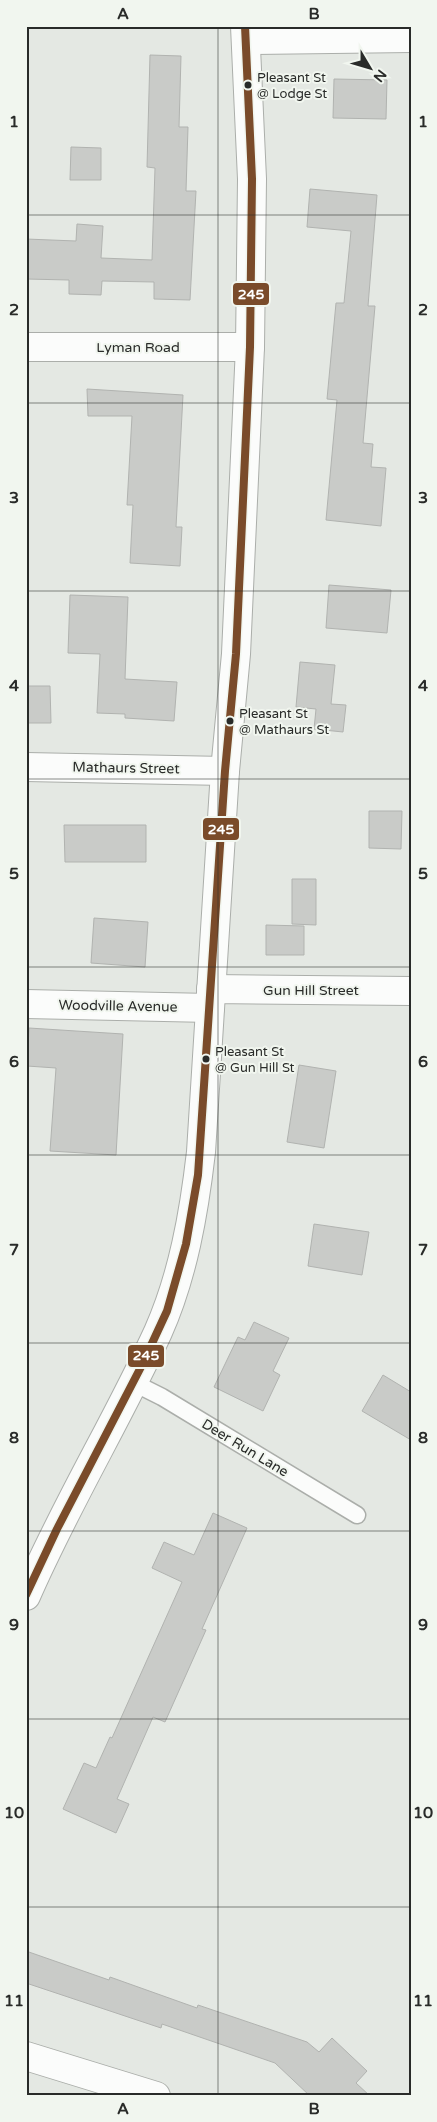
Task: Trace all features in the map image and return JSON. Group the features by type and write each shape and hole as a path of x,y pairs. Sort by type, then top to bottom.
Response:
{"street":[{"path":"26,1596 158,1331 179,1271 192,1214 201,1152 225,771 236,654 250,347 252,196 246,33 411,38"},
{"name":"Lyman Road","path":"26,347 250,347"},
{"name":"Mathaurs Street","path":"26,766 225,771"},
{"name":"Gun Hill Street","path":"210,998 411,991"},
{"name":"Woodville Avenue","path":"26,1004 210,998"},
{"path":"26,2056 156,2096"}],"lane":[{"name":"Deer Run Lane","path":"132,1382 162,1397 357,1515"}],"building":[{"path":"150,55 181,56 179,127 188,127 186,191 196,191 190,300 154,299 154,282 102,281 101,295 69,294 69,280 26,279 26,239 76,241 77,224 103,226 101,258 152,260 155,168 147,167"},
{"path":"334,79 387,80 386,119 333,118"},
{"path":"71,147 101,148 101,180 70,180"},
{"path":"310,189 377,195 368,306 375,306 363,443 373,444 371,467 386,468 381,526 326,520 337,400 327,399 336,303 344,303 351,231 307,227"},
{"path":"87,389 183,395 176,527 182,527 180,566 130,563 133,505 127,505 132,416 88,416"},
{"path":"329,585 391,590 387,633 326,628"},
{"path":"70,595 128,597 125,679 177,682 174,721 125,718 125,714 97,713 100,654 68,653"},
{"path":"300,662 335,665 331,704 346,705 343,732 314,729 316,709 296,707"},
{"path":"26,686 50,686 51,723 26,723"},
{"path":"369,811 402,811 401,849 369,848"},
{"path":"64,825 146,825 146,862 65,862"},
{"path":"292,879 316,879 316,925 292,924"},
{"path":"94,918 148,922 145,967 91,963"},
{"path":"266,925 304,926 304,955 266,955"},
{"path":"29,1028 123,1034 116,1155 50,1151 56,1068 27,1066"},
{"path":"299,1065 336,1071 324,1148 287,1142"},
{"path":"314,1224 369,1232 362,1275 308,1266"},
{"path":"254,1322 289,1338 273,1371 280,1375 263,1411 214,1387 238,1337 245,1340"},
{"path":"383,1375 411,1392 411,1440 362,1411"},
{"path":"213,1513 247,1528 202,1629 206,1630 165,1722 153,1717 117,1799 129,1804 116,1833 63,1809 84,1763 96,1768 110,1737 112,1738 182,1582 152,1568 164,1542 194,1555"},
{"path":"26,1951 109,1980 110,1977 197,2008 198,2005 307,2042 319,2052 332,2038 367,2071 356,2083 370,2096 310,2096 275,2063 162,2024 161,2028 26,1983"}],"transit line":[{"name":"245","path":"26,1595 57,1529 142,1365 167,1311 186,1244 198,1175 225,771 236,654 250,347 252,179 245,26"}],"place":[{"name":"Pleasant St @ Lodge St","path":"248,85"},
{"name":"Pleasant St @ Mathaurs St","path":"230,721"},
{"name":"Pleasant St @ Gun Hill St","path":"206,1059"}]}
